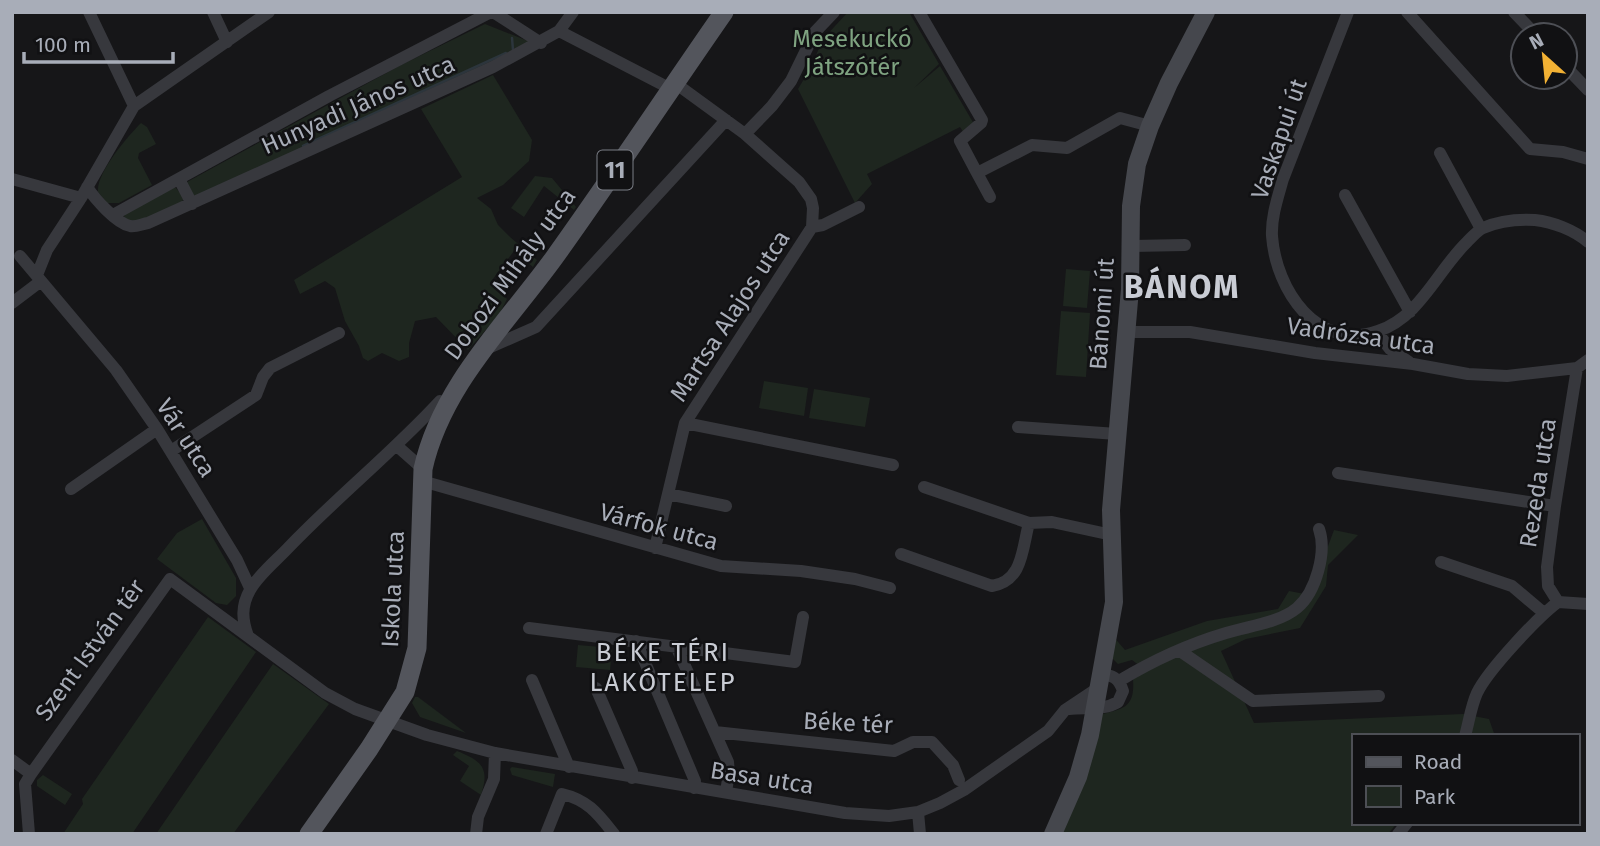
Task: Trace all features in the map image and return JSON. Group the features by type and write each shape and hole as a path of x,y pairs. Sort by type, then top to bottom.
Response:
{"main road":[{"name":"Dobozi Mihály utca","path":"423,475 428,444 450,397 558,251 724,12"},
{"name":"Bánomi út","path":"1053,834 1078,777 1095,708 1114,602 1111,510 1126,332 1136,164 1169,83 1206,12"},
{"name":"Iskola utca","path":"392,714 405,692 416,648 423,475"},
{"name":"11","path":"309,834 392,714"}],"street":[{"path":"89,12 134,106"},
{"path":"213,12 227,42"},
{"path":"12,303 39,278 47,250 84,193 134,106 269,12"},
{"path":"492,12 541,43"},
{"name":"Hunyadi János utca","path":"492,12 329,96 113,215 129,226 137,226 192,204 481,73 541,43 559,31 573,12"},
{"path":"745,134 772,106 790,81 815,32 834,12"},
{"path":"919,12 982,120 960,141 990,197"},
{"name":"Vaskapui út","path":"1348,12 1275,206 1272,236 1287,289 1296,305 1322,328 1339,333 1377,332 1410,312 1461,248 1480,229"},
{"path":"1407,12 1530,149 1563,152 1588,159"},
{"name":"Martsa Alajos utca","path":"559,31 673,86 726,120 799,182 813,208 813,227 685,423 655,548"},
{"path":"977,173 1032,145 1067,148 1120,118 1150,126"},
{"path":"484,350 536,327 726,120"},
{"path":"1440,153 1480,229 1505,221 1542,221 1562,227 1588,242"},
{"path":"12,179 84,193 113,215"},
{"path":"179,179 192,204"},
{"path":"1345,195 1410,312"},
{"path":"813,227 859,206"},
{"path":"1132,246 1185,245"},
{"path":"16,256 47,250"},
{"name":"Vár utca","path":"16,256 39,278 116,370 171,451 237,560 250,588"},
{"name":"Vadrózsa utca","path":"1126,332 1190,332 1315,354 1413,364 1468,374 1507,376 1583,364"},
{"path":"1377,332 1390,349 1413,364"},
{"path":"171,451 256,395 270,368 339,333"},
{"name":"Rezeda utca","path":"1558,602 1546,580 1555,506 1583,364"},
{"path":"248,637 243,609 250,588 326,508 397,446 440,401"},
{"path":"685,423 893,466"},
{"path":"1018,427 1117,434"},
{"path":"71,489 157,429"},
{"path":"397,446 423,475"},
{"path":"1338,473 1555,506"},
{"name":"Várfok utca","path":"423,475 721,566 801,571 855,579 890,588"},
{"path":"924,487 1029,523 1052,522 1112,535"},
{"name":"Várfok utca","path":"668,494 726,506"},
{"path":"901,554 992,586 1003,584 1011,579 1017,569 1029,523"},
{"path":"1119,681 1142,667 1180,651 1287,614 1298,607 1318,575 1322,547 1319,529"},
{"path":"1441,562 1512,586 1544,612"},
{"name":"Szent István tér","path":"29,834 25,784 170,579 325,693 355,709 392,714"},
{"path":"1466,734 1477,694 1489,674 1544,612 1558,602 1588,604"},
{"path":"223,617 234,615 243,609"},
{"path":"529,628 795,662 803,617"},
{"path":"636,641 695,781 694,788"},
{"path":"676,646 728,762 726,792"},
{"path":"1180,651 1253,701 1379,696"},
{"path":"1065,710 1104,708 1118,702 1123,691 1119,681 1109,674 1099,682"},
{"path":"532,680 569,766"},
{"name":"Basa utca","path":"392,714 427,735 495,753 845,813 889,816 918,812 964,790 1048,731 1065,710 1099,682"},
{"path":"596,688 632,771 632,778"},
{"name":"Béke tér","path":"715,732 894,751 913,742 932,742 953,765 959,780"},
{"path":"476,834 478,817 494,779 495,753"},
{"path":"12,760 31,774"},
{"path":"546,834 562,794 579,798 598,813 613,833"},
{"path":"918,812 920,834"}],"green space":[{"name":"Mesekuckó Játszótér","path":"848,12 909,12 939,64 914,88 940,66 974,124 964,133 960,127 867,174 872,184 855,203 798,89 823,39"},
{"path":"485,24 528,41 529,45 198,197 192,195 187,182 401,65"},
{"path":"493,75 532,140 529,161 503,185 477,198 491,209 498,225 537,260 533,267 514,251 490,283 507,299 499,315 468,350 436,317 415,321 409,343 409,357 399,361 382,353 368,361 363,358 345,321 335,288 325,281 300,294 294,280 462,177 421,109"},
{"path":"141,123 147,127 156,144 139,153 138,158 152,185 119,203 107,203 98,192 102,175 114,155"},
{"path":"535,176 552,178 576,207 574,210 544,186 524,217 511,208"},
{"path":"171,188 176,188 184,198 181,204 133,223 124,217 125,214"},
{"path":"1066,269 1090,271 1087,308 1063,306"},
{"path":"1061,311 1090,313 1086,377 1056,375"},
{"path":"764,381 808,388 804,416 759,408"},
{"path":"814,389 870,398 865,427 809,418"},
{"path":"202,519 236,578 236,596 227,605 216,603 157,559 177,533"},
{"path":"1334,530 1358,535 1328,565 1326,586 1300,628 1246,639 1221,651 1254,723 1463,714 1489,719 1494,734 1352,734 1352,825 1395,825 1388,834 1062,834 1102,714 1127,705 1132,695 1133,679 1144,669 1132,660 1118,664 1109,655 1112,635 1125,650 1207,621 1278,609 1289,591 1310,595"},
{"path":"208,617 256,652 132,834 63,834 83,804 82,799"},
{"path":"578,645 612,648 610,670 576,667"},
{"path":"273,664 329,704 233,834 156,834"},
{"path":"415,697 466,733 420,717 412,703"},
{"path":"457,751 473,758 482,767 485,778 481,795 460,781 469,766 453,755"},
{"path":"512,767 555,774 553,787 512,775"},
{"path":"43,775 72,794 65,805 37,786 37,780"}],"waterway":[{"path":"512,38 513,50"},
{"path":"303,146 506,53"}],"district":[{"name":"BÁNOM","path":"1182,287"},
{"name":"BÉKE TÉRI LAKÓTELEP","path":"663,667"}]}
